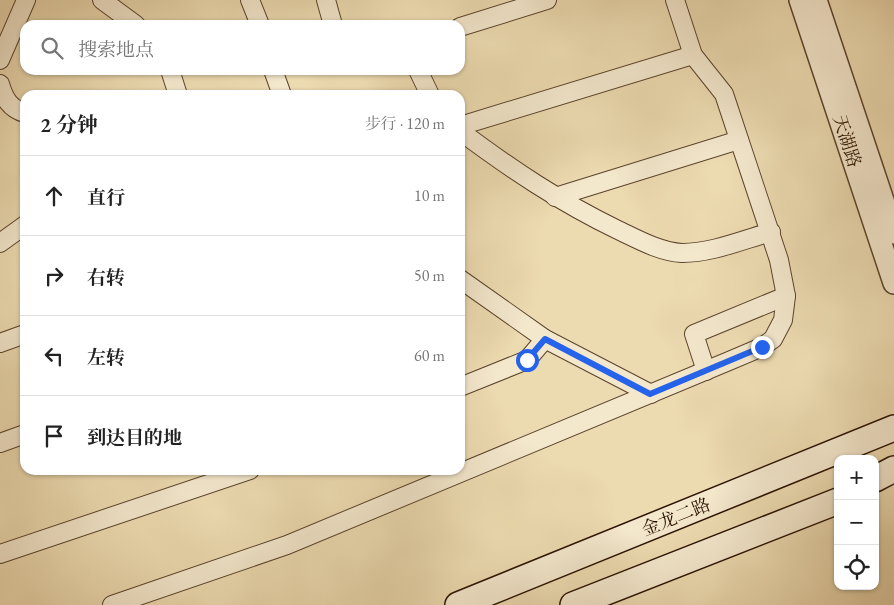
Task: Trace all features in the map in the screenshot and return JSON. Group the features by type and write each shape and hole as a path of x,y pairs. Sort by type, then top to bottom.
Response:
{"main road":[{"name":"金龙二路","path":"458,605 894,428"},
{"path":"879,477 894,470"},
{"path":"879,492 894,492"},
{"path":"573,605 834,501"}],"street":[{"path":"0,60 26,0"},
{"path":"102,0 129,20"},
{"path":"250,0 258,20"},
{"path":"326,0 332,20"},
{"path":"465,25 547,0"},
{"path":"465,471 762,347 773,339 783,320 786,296 771,232 724,94 693,55 675,0"},
{"name":"天湖路","path":"800,0 894,282"},
{"name":"天湖路","path":"816,0 894,233"},
{"path":"465,124 693,55"},
{"path":"172,75 176,90"},
{"path":"275,75 280,90"},
{"path":"420,75 428,90"},
{"path":"0,84 4,96 15,110 20,112"},
{"path":"465,134 533,184 646,244 680,253 699,252 771,232"},
{"path":"555,197 739,140"},
{"path":"0,243 20,229"},
{"path":"465,283 545,339 650,394"},
{"path":"706,371 694,334 786,296"},
{"path":"0,343 20,336"},
{"path":"465,385 527,360 545,339"},
{"path":"0,443 20,436"},
{"path":"0,554 235,475"},
{"path":"112,605 287,545 455,475"}],"route":[{"path":"527,360 545,339 650,394 762,347"}]}
